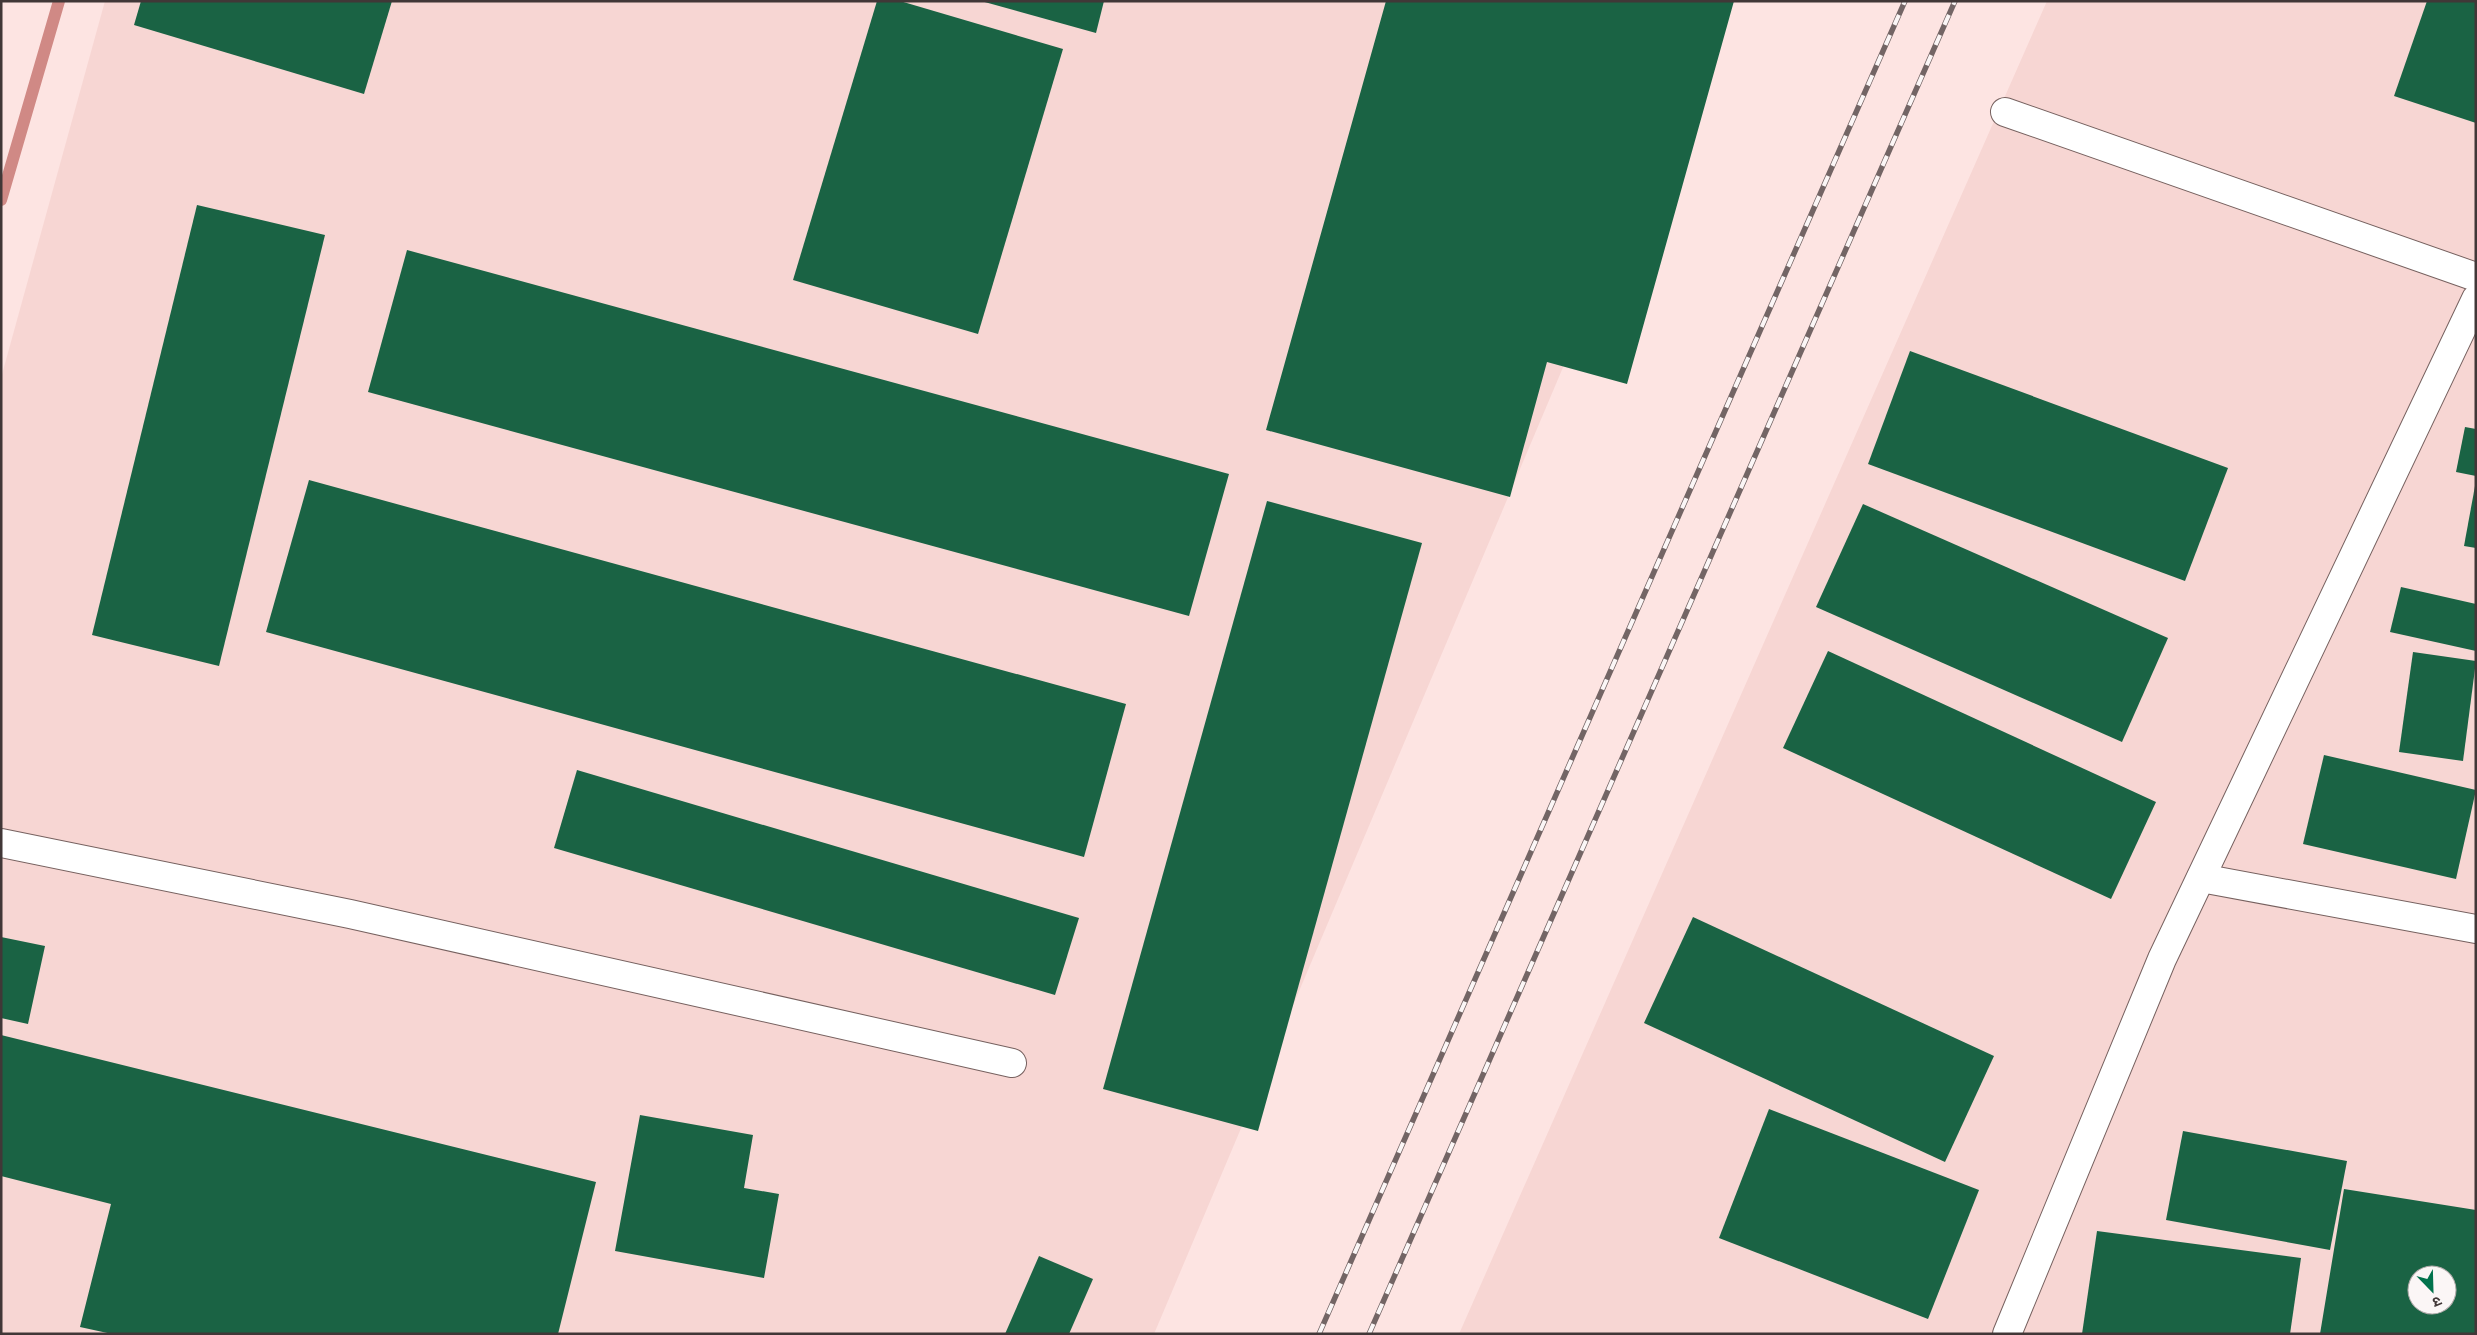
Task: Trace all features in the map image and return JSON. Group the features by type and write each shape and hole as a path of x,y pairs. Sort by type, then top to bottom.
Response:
{"lane":[{"path":"2005,112 2476,277"},
{"path":"2007,1334 2162,959 2476,300"},
{"path":"1,843 350,914 1012,1063"},
{"path":"2201,878 2476,929"}],"shaded area":[{"path":"105,1 1718,1 1154,1334 1,1334 1,378"},
{"path":"2047,1 2476,1 2476,1334 1459,1334"}],"building":[{"path":"141,1 392,1 364,94 134,25"},
{"path":"877,1 900,1 1063,49 978,334 793,280"},
{"path":"981,1 1104,1 1096,33"},
{"path":"1386,1 1734,1 1627,384 1547,362 1510,497 1266,430"},
{"path":"2427,1 2476,1 2476,123 2394,96"},
{"path":"197,205 325,235 219,666 92,635"},
{"path":"407,250 1229,474 1189,616 368,392"},
{"path":"1910,351 2228,468 2185,581 1868,464"},
{"path":"2465,427 2476,429 2476,476 2456,472"},
{"path":"309,480 1126,704 1084,857 266,632"},
{"path":"2476,486 2476,548 2464,546"},
{"path":"1267,501 1422,543 1258,1131 1103,1089"},
{"path":"1863,504 2168,638 2122,742 1816,607"},
{"path":"2401,587 2476,604 2476,651 2390,632"},
{"path":"1828,651 2156,802 2111,899 1783,748"},
{"path":"2413,652 2476,661 2463,761 2399,752"},
{"path":"2324,755 2476,790 2456,879 2303,844"},
{"path":"577,770 1079,918 1055,995 554,848"},
{"path":"1693,917 1994,1056 1945,1162 1644,1023"},
{"path":"1,937 45,946 28,1024 1,1018"},
{"path":"1,1035 596,1182 558,1334 112,1334 80,1327 111,1204 1,1176"},
{"path":"1769,1109 1979,1190 1928,1319 1719,1238"},
{"path":"640,1115 753,1135 744,1188 779,1194 764,1278 615,1251"},
{"path":"2183,1131 2347,1161 2330,1250 2166,1220"},
{"path":"2344,1189 2476,1210 2476,1334 2320,1334"},
{"path":"2097,1231 2301,1258 2290,1334 2082,1334"},
{"path":"1039,1256 1093,1279 1069,1334 1005,1334"}],"waterway":[{"path":"1,200 59,1"}],"railway":[{"path":"1319,1334 1905,1"},
{"path":"1369,1334 1955,1"}]}
